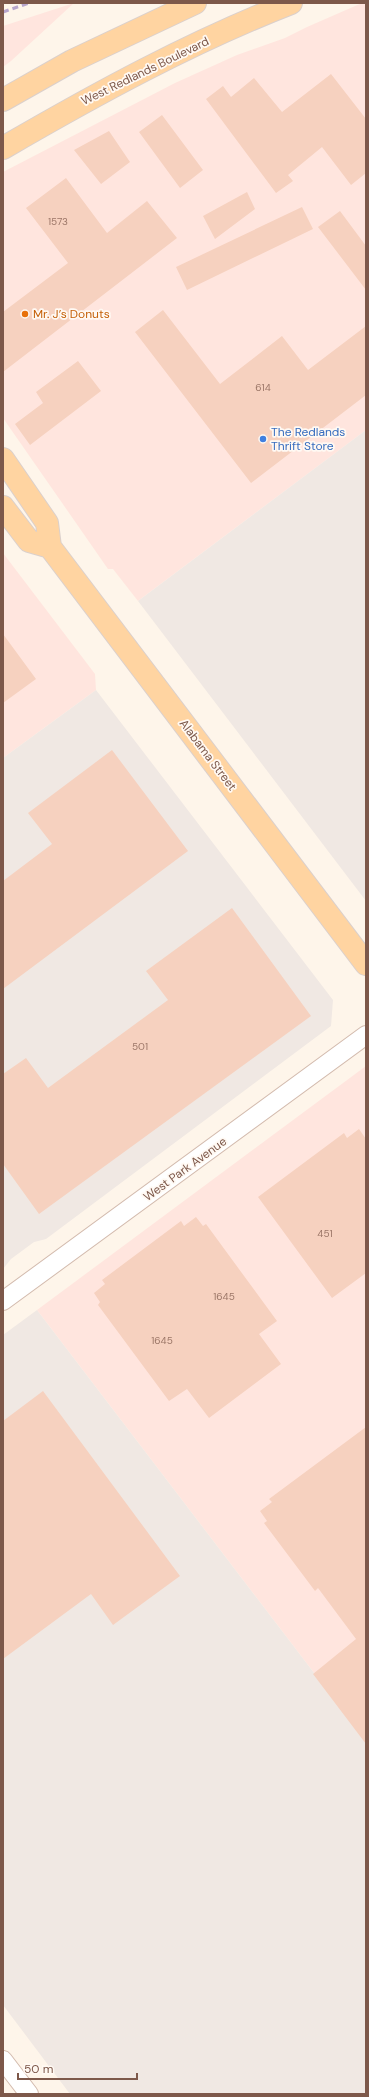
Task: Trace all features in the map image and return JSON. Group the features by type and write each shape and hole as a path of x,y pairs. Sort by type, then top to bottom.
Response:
{"main road":[{"path":"3,100 72,60 195,3"},
{"name":"West Redlands Boulevard","path":"3,148 80,103 264,14 291,3"},
{"path":"3,459 47,523 50,547 28,541 3,507"},
{"name":"Alabama Street","path":"50,547 366,964"}],"street":[{"name":"West Park Avenue","path":"3,1301 198,1160 366,1035"},
{"path":"3,2060 29,2094"}],"shaded area":[{"path":"74,3 11,61 3,67 3,26"},
{"path":"362,3 366,3 366,430 138,601 113,569 108,569 3,418 3,172 175,83 237,55 285,38"},
{"path":"366,430 366,901 138,601"},
{"path":"3,553 95,674 96,690 3,758"},
{"path":"96,690 333,1000 331,1026 46,1239 34,1242 11,1259 3,1269 3,758"},
{"path":"366,1066 366,1741 37,1310"},
{"path":"37,1310 366,1741 366,2094 70,2094 3,2005 3,1335"}],"building":[{"path":"331,74 366,119 366,173 351,185 322,147 288,175 293,181 276,193 206,99 223,86 231,97 254,78 282,112"},
{"path":"162,115 203,170 180,188 139,132"},
{"path":"109,131 130,162 101,184 74,150"},
{"path":"66,178 107,233 147,201 177,238 3,372 3,312 68,263 26,208"},
{"path":"247,192 255,209 215,239 203,216"},
{"path":"302,207 313,229 187,290 176,267"},
{"path":"340,211 366,246 366,290 318,227"},
{"name":"The Redlands Thrift Store","path":"163,310 220,384 282,336 308,370 366,326 366,395 251,483 135,332"},
{"path":"78,361 101,391 30,445 15,424 43,403 36,392"},
{"path":"3,634 36,679 3,703"},
{"path":"112,750 188,851 3,989 3,881 52,844 28,813"},
{"path":"232,908 311,1016 39,1214 3,1164 3,1074 26,1058 48,1088 168,1000 146,971"},
{"path":"359,1129 366,1139 366,1273 332,1298 258,1197 344,1133 347,1138"},
{"path":"196,1217 203,1226 206,1224 277,1321 259,1334 281,1364 209,1418 187,1389 169,1401 98,1305 100,1302 94,1293 105,1284 102,1280 181,1221 184,1226"},
{"path":"43,1391 180,1576 113,1625 91,1594 3,1659 3,1421"},
{"path":"366,1427 366,1744 313,1674 356,1639 318,1588 315,1591 264,1523 267,1521 260,1511 272,1502 269,1499"}],"railway":[{"path":"3,12 29,3"}],"place":[{"name":"Mr. J’s Donuts","path":"25,314"},
{"name":"The Redlands Thrift Store","path":"263,439"}]}
